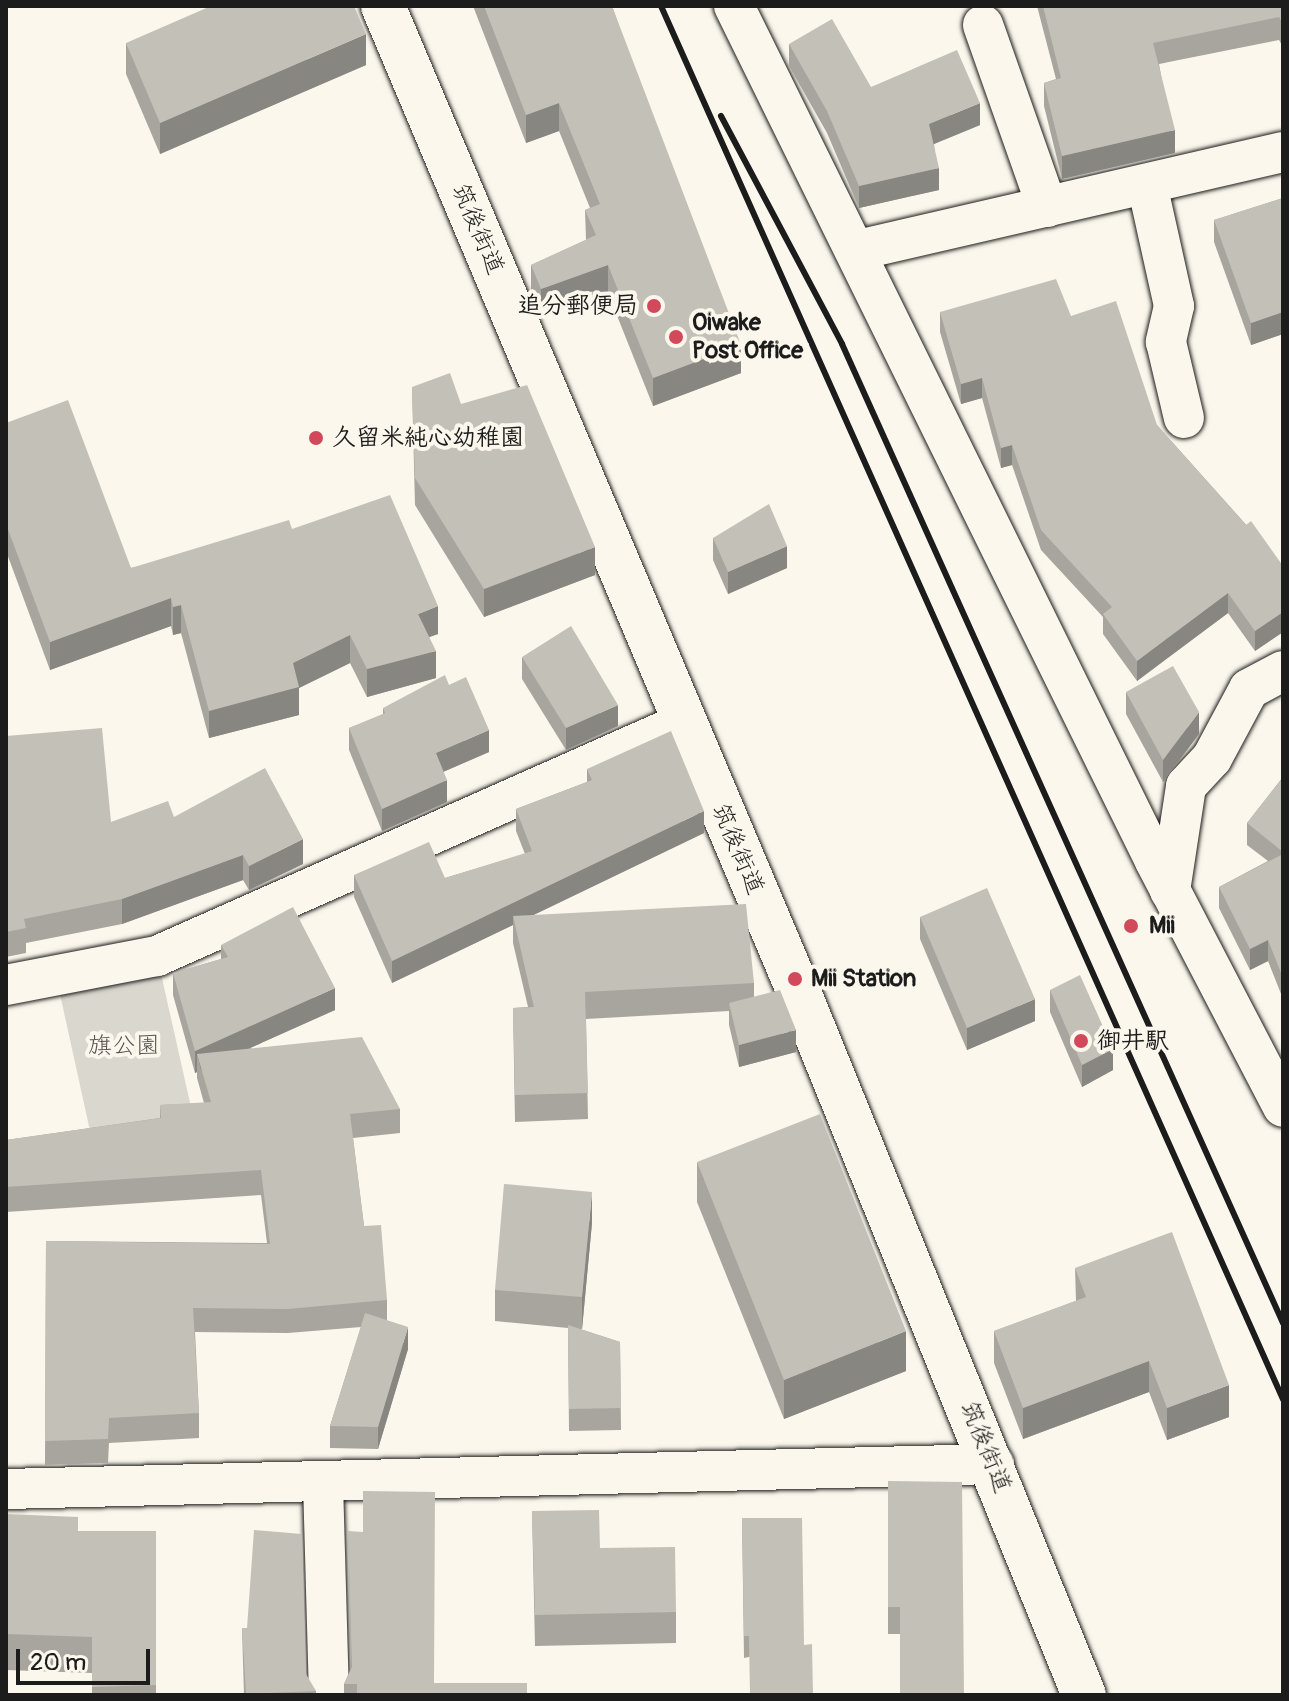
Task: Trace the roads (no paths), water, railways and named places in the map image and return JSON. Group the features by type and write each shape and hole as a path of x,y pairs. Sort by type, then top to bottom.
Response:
{"street":[{"name":"筑後街道","path":"383,6 994,1464 1084,1695"},
{"path":"734,6 858,250 1170,891 1283,1107"},
{"path":"983,25 1047,207"},
{"path":"858,250 1283,152"},
{"path":"1147,184 1174,306 1166,342 1184,418"},
{"path":"1170,891 1186,786 1212,758 1249,689 1283,671"},
{"path":"6,985 157,956 685,722"},
{"path":"6,1489 994,1464"},
{"path":"323,1482 329,1695"}],"railway":[{"path":"661,6 1283,1399"},
{"path":"721,116 842,344 1283,1323"}],"place":[{"name":"追分郵便局","path":"654,306"},
{"name":"Oiwake Post Office","path":"676,337"},
{"name":"久留米純心幼稚園","path":"316,438"},
{"name":"Mii","path":"1131,926"},
{"name":"Mii Station","path":"795,979"},
{"name":"御井駅","path":"1081,1041"}],"park label":[{"name":"旗公園","path":"124,1046"}]}
